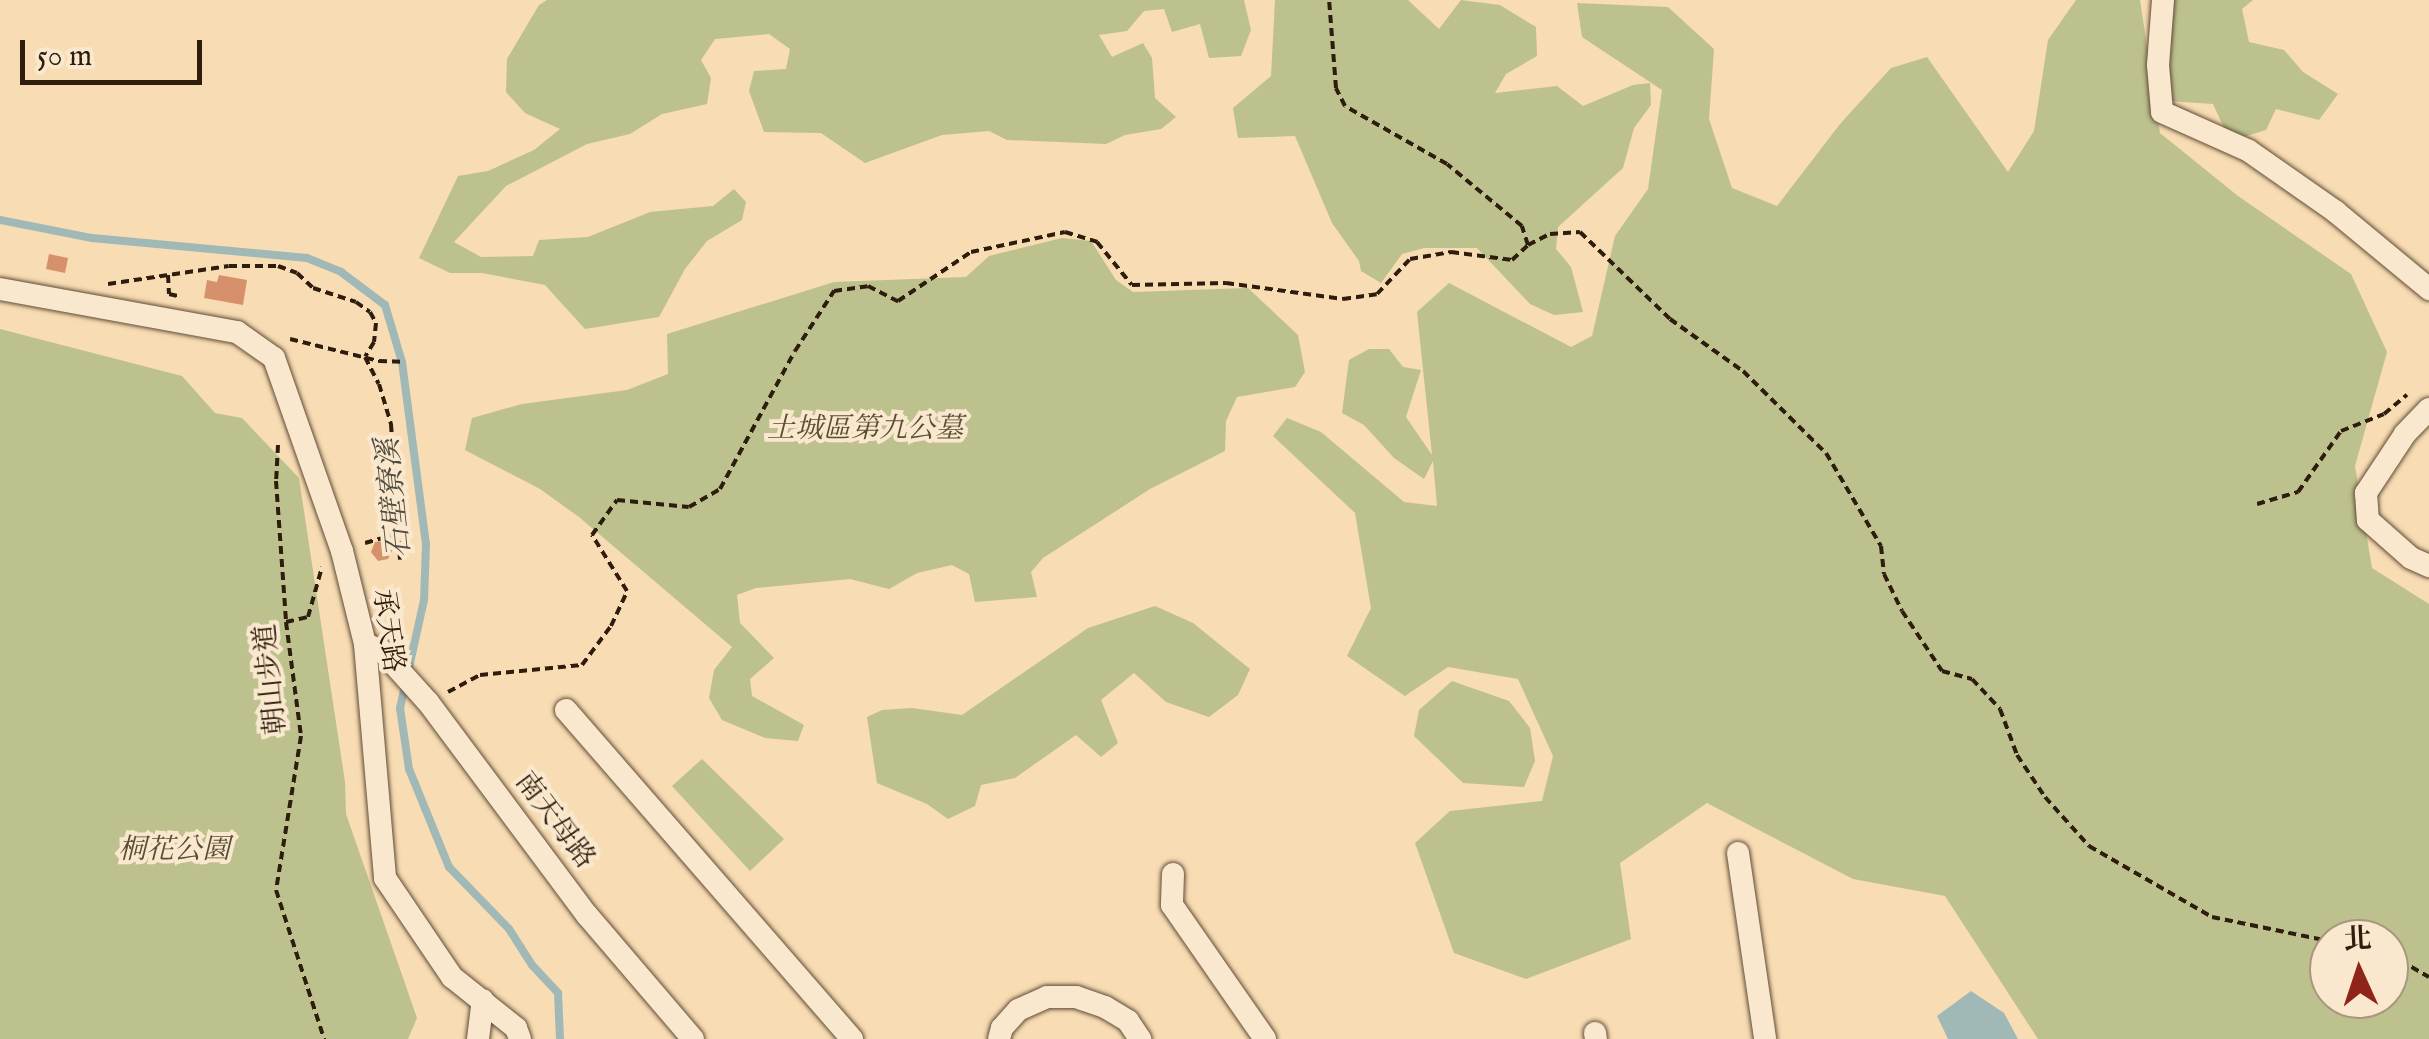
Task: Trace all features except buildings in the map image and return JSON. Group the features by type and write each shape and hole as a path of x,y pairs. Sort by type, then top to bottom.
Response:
{"street":[{"path":"2163,0 2158,65 2162,112 2249,151 2336,212 2429,289"},
{"path":"0,289 237,332 262,345"},
{"name":"承天路","path":"262,345 274,358 288,386 373,648 385,878 452,978 516,1028 520,1039"},
{"path":"2429,409 2405,434 2366,494 2368,520 2412,558 2429,566"},
{"name":"南天母路","path":"373,648 428,702 587,916 694,1039"},
{"path":"566,710 852,1039"},
{"path":"1738,853 1766,1039"},
{"path":"1173,874 1172,904 1265,1039"},
{"path":"1000,1039 1002,1028 1018,1010 1047,998 1076,997 1106,1007 1128,1022 1140,1039"},
{"path":"478,1039 483,1000"}],"path":[{"path":"1328,0 1336,88 1345,106 1447,164 1522,226 1528,244"},
{"path":"428,702 480,676 582,665 611,626 627,592 592,535 617,500 690,507 720,488 795,351 834,292 868,286 898,300 971,252 1065,232 1097,242 1132,285 1226,284 1343,298 1376,294 1410,259 1451,252 1512,260 1528,244 1550,234 1580,232 1670,320 1743,371 1826,453 1881,546 1884,574 1902,610 1942,672 1972,679 2000,710 2017,755 2045,797 2089,846 2212,917 2309,937"},
{"path":"104,284 253,265 278,266 297,273 312,288 356,302 370,312 376,324 374,342 365,357"},
{"path":"168,275 169,294 178,293 178,306"},
{"path":"262,345 284,338 402,362"},
{"path":"365,357 379,384 391,424 400,560"},
{"path":"2257,504 2298,492 2341,431 2384,414 2413,390"},
{"name":"朝山步道","path":"278,439 276,481 286,622 301,736 276,890 324,1039"},
{"path":"365,543 397,534"},
{"path":"286,622 308,618 324,557"}],"green space":[{"path":"547,0 1244,0 1251,30 1241,56 1209,58 1200,24 1172,32 1164,9 1144,11 1127,31 1099,35 1112,57 1143,43 1152,58 1155,98 1176,117 1161,129 1125,135 1106,144 1007,140 989,131 942,135 865,163 821,133 764,132 749,91 754,71 786,69 790,49 769,34 715,39 701,60 711,78 707,104 662,114 630,134 587,144 506,186 454,242 481,257 533,256 539,240 588,237 650,212 713,206 734,189 746,202 742,220 707,241 685,269 659,317 585,329 545,285 482,273 450,273 419,258 458,176 488,171 534,150 560,129 525,113 506,92 507,59 539,5"},
{"path":"1275,0 1408,0 1439,29 1461,0 1500,5 1536,27 1537,56 1506,74 1495,93 1557,86 1583,106 1633,85 1650,83 1651,105 1634,128 1623,168 1558,227 1556,249 1571,267 1583,312 1554,315 1530,304 1477,248 1424,248 1402,254 1381,283 1361,271 1359,261 1332,223 1295,136 1238,138 1233,108 1271,76"},
{"path":"2076,0 2140,0 2160,133 2238,196 2351,274 2387,352 2355,466 2372,568 2429,604 2429,1039 2038,1039 1945,896 1853,879 1707,803 1620,863 1631,939 1526,979 1454,953 1415,843 1450,811 1542,801 1553,756 1518,679 1448,667 1405,696 1347,656 1371,608 1355,513 1273,436 1287,418 1321,432 1404,502 1437,506 1433,461 1424,479 1394,458 1364,425 1342,413 1349,360 1369,349 1389,349 1403,367 1421,370 1406,417 1432,455 1417,312 1449,283 1571,347 1592,336 1615,236 1648,189 1662,90 1582,37 1577,3 1668,7 1714,49 1709,119 1732,188 1777,206 1840,124 1891,68 1927,57 2008,172 2034,131 2048,40"},
{"path":"2172,0 2253,0 2242,9 2249,42 2284,50 2303,72 2338,94 2319,120 2276,109 2266,130 2230,141 2213,104 2169,101"},
{"name":"土城區第九公墓","path":"1062,238 1091,241 1116,280 1133,292 1248,288 1298,335 1305,372 1295,387 1237,397 1226,421 1225,451 1150,489 1043,558 1031,572 1037,597 975,602 969,574 952,565 917,573 889,589 850,579 756,588 737,595 740,623 774,658 750,679 752,696 804,725 798,741 765,738 722,720 709,698 714,670 732,647 579,517 540,489 465,450 472,418 522,404 627,390 668,374 667,334 834,282 966,277 989,256"},
{"name":"桐花公園","path":"0,329 182,376 215,413 242,418 299,478 345,782 346,814 417,1018 408,1039 0,1039"},
{"path":"1155,606 1193,623 1250,669 1238,695 1209,717 1166,702 1134,673 1101,700 1118,743 1101,757 1076,735 1015,778 981,785 975,806 948,819 927,804 877,783 867,717 882,710 912,708 962,715 1088,628"},
{"path":"1452,681 1509,701 1530,728 1535,761 1524,787 1463,783 1414,736 1419,710"},
{"path":"702,759 784,839 750,871 672,786"}],"water":[{"path":"1971,991 2004,1013 2018,1039 1948,1039 1937,1016"}],"waterway":[{"name":"石壁寮溪","path":"0,220 92,238 307,258 341,272 385,305 402,362 426,544 424,600 400,708 409,769 449,867 509,929 532,965 558,993 560,1039"}]}
